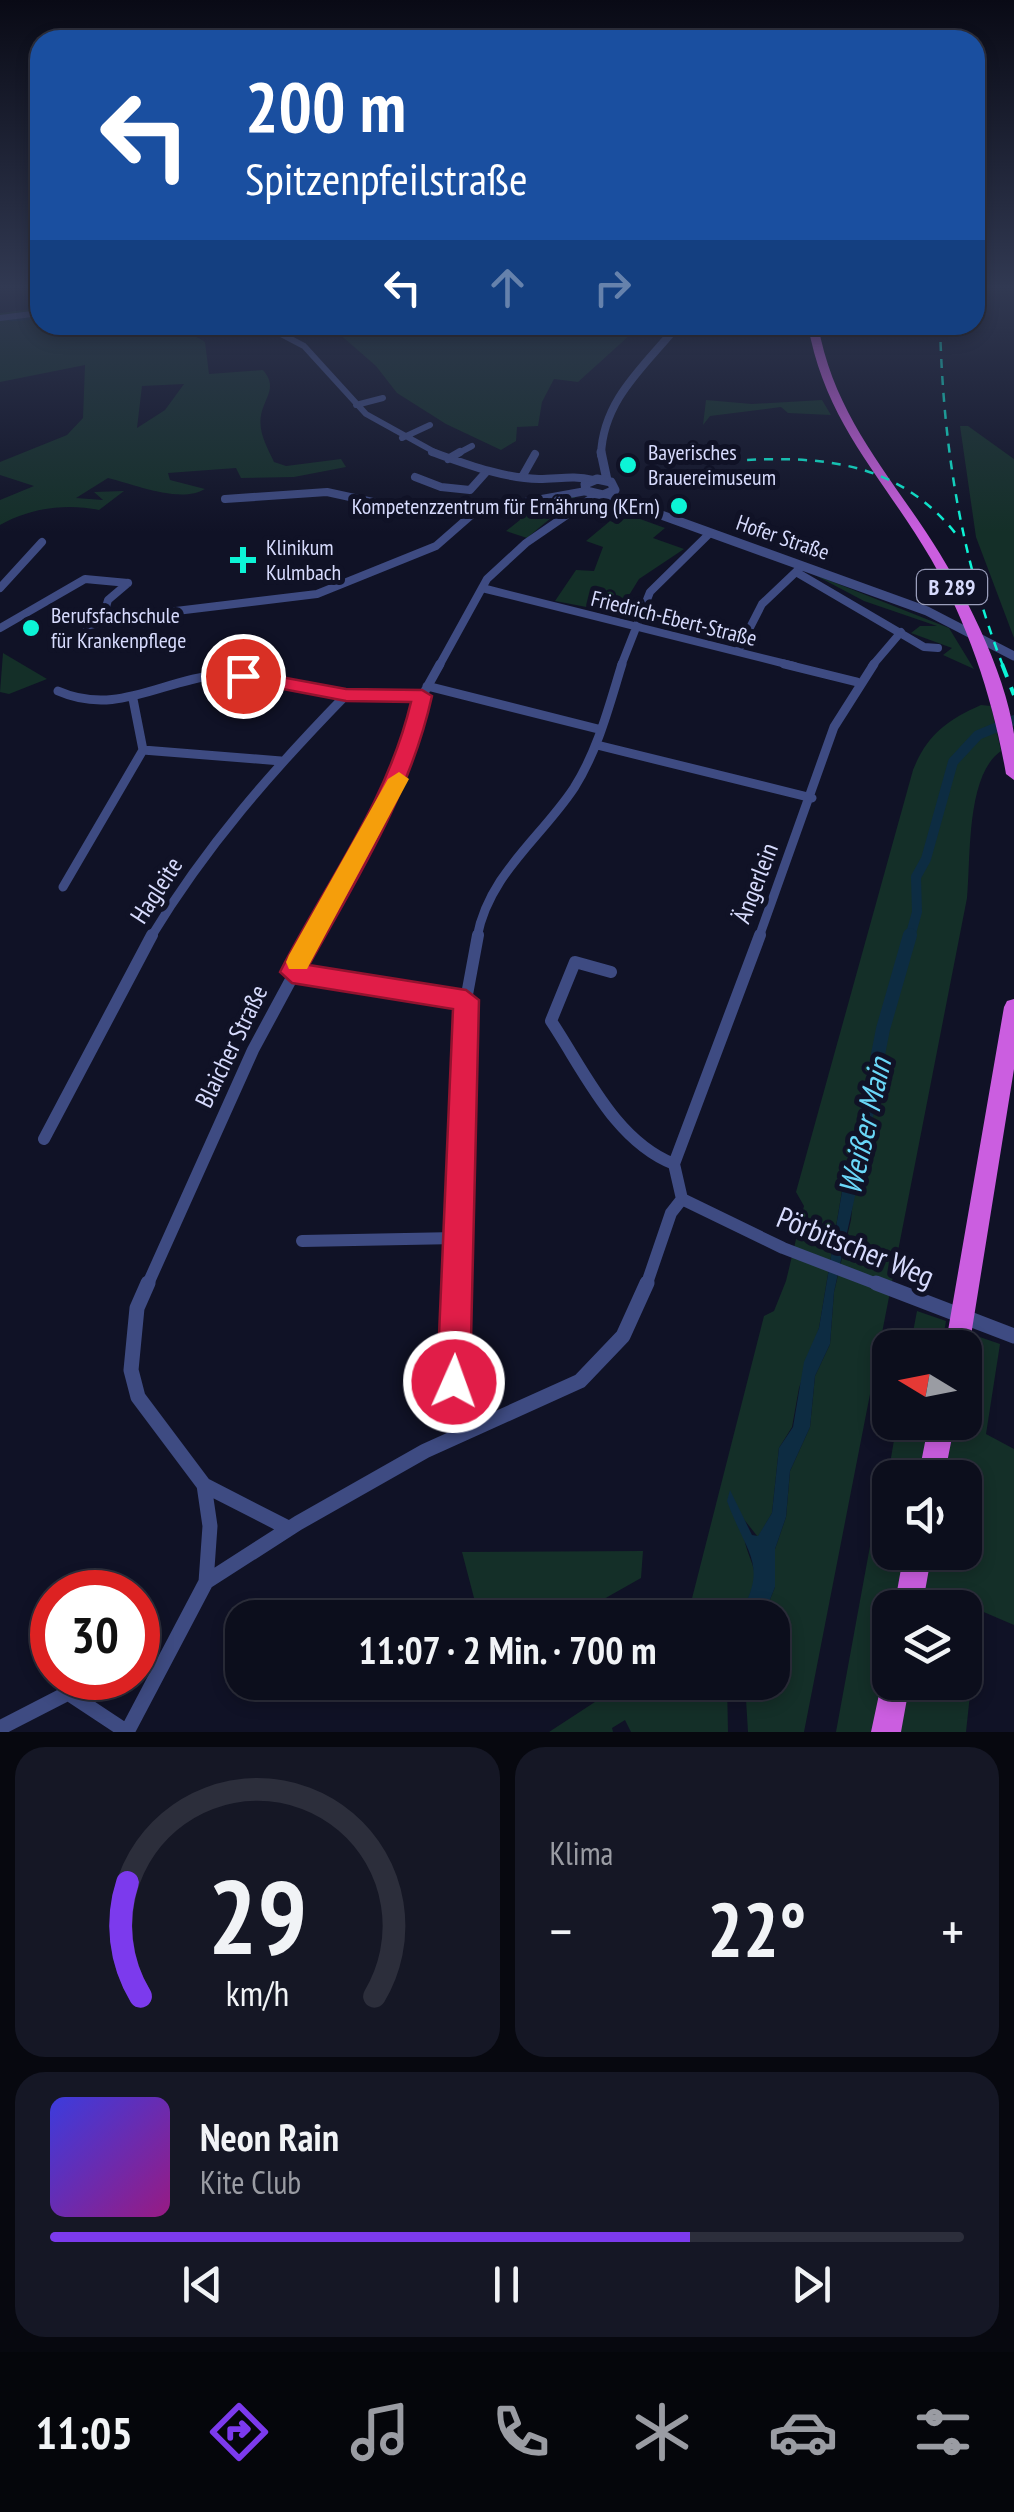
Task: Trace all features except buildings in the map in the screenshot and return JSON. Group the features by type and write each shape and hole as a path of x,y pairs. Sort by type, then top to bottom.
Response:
{"highway":[{"name":"B 289","path":"823,370 962,606 996,696 1014,774"},
{"path":"960,1330 1014,1007"},
{"path":"886,1732 892,1700"}],"street":[{"path":"325,370 356,405 402,438 448,458 488,472 522,477 563,476 597,485"},
{"path":"597,485 608,408 640,370"},
{"path":"356,405 383,398"},
{"path":"402,438 430,425"},
{"path":"448,458 472,446"},
{"path":"522,477 535,454"},
{"path":"415,477 470,490 488,472"},
{"path":"225,499 327,492 382,504 481,509 528,505 597,485"},
{"name":"Hofer Straße","path":"597,485 626,501 799,568 927,611 1014,656"},
{"name":"Blaicher Straße","path":"204,1485 138,1397 131,1370 133,1329 154,1265 292,972 393,792 410,751 425,691 482,588 502,562 597,485"},
{"path":"0,628 70,585 92,578 128,584 108,600 104,614 86,626 118,618 317,594 436,546 481,509"},
{"path":"460,1433 453,1403 466,1000 488,898 573,790 597,745 598,729 633,626 660,578 710,532"},
{"path":"0,588 42,542"},
{"path":"738,651 762,604 799,568"},
{"name":"Hofer Straße","path":"799,568 924,646 938,648"},
{"name":"Friedrich-Ebert-Straße","path":"482,588 857,682"},
{"name":"Ängerlein","path":"674,1164 812,798 823,745 857,682 901,632"},
{"path":"58,691 89,702 133,699 219,674 346,695 425,691 598,729"},
{"name":"Hagleite","path":"44,1139 134,964 242,805 346,695"},
{"path":"62,887 143,750 133,699"},
{"path":"597,745 812,798"},
{"path":"143,750 282,760"},
{"path":"206,1582 286,1527 460,1433 561,1391 594,1372 636,1314 671,1213 682,1199 674,1164 646,1153 628,1136 552,1021 576,962 611,972"},
{"path":"292,972 466,1000"},
{"name":"Pörbitscher Weg","path":"682,1199 783,1248 1014,1336"},
{"path":"302,1240 457,1238"},
{"path":"204,1485 286,1527"},
{"path":"0,1728 68,1693 127,1732 206,1582 210,1526 204,1485"}],"green space":[{"path":"0,370 61,370 0,382"},
{"path":"85,370 208,370 209,374 263,370 270,387 261,427 274,462 286,466 341,459 346,467 294,477 241,478 236,468 168,473 170,480 205,489 183,494 108,478 76,498 103,500 94,492 124,491 99,510 48,508 0,525 0,500 34,486 0,475 0,462 67,435 83,418","holes":["184,384 165,410 137,428 142,386"]},
{"path":"379,370 591,370 578,382 554,379 542,402 538,426 517,427 516,441 501,450 446,424 397,393"},
{"path":"706,400 752,404 822,400 831,415 788,413 781,407 710,416 703,425"},
{"path":"960,426 968,426 1014,459 1014,638 976,537"},
{"path":"577,496 527,538 506,531 520,520 519,509"},
{"path":"629,515 665,528 653,538 684,549 639,579 618,613 555,601 576,570 594,571 603,547 586,541 610,521 618,524"},
{"path":"813,574 949,628 974,669 943,655 952,648 911,633 920,626 937,626 864,601"},
{"path":"3,653 47,679 9,694 0,692"},
{"path":"981,705 991,706 1001,751 981,778 976,797 967,898 883,1330 872,1330 872,1384 804,1732 748,1732 746,1700 790,1700 790,1600 770,1600 775,1587 775,1549 786,1517 790,1471 810,1427 815,1376 830,1344 834,1292 851,1220 855,1178 866,1158 857,1131 853,1160 845,1173 819,1328 799,1388 792,1427 779,1448 772,1513 758,1537 742,1517 753,1585 747,1600 692,1600 764,1316 774,1311 786,1281 804,1206 796,1192 913,770 925,747 958,717"},
{"path":"917,1311 946,1321 944,1330 913,1330"},
{"path":"982,1338 1000,1344 986,1434 1014,1449 1014,1625 982,1611 982,1590 923,1590 926,1570 982,1570 982,1460 945,1460 950,1440 982,1440"},
{"path":"894,1440 928,1440 924,1460 891,1460"},
{"path":"872,1535 872,1570 904,1570 899,1590 872,1590 872,1700 880,1700 874,1732 836,1732"},
{"path":"643,1551 641,1578 602,1600 475,1600 462,1552"},
{"path":"598,1700 727,1700 728,1732 631,1732 625,1720 612,1728 613,1732 549,1732"},
{"path":"904,1700 969,1700 966,1732 898,1732"}],"water":[{"path":"858,1125 869,1134 866,1158 855,1178 857,1187 834,1292 830,1344 815,1376 810,1427 790,1471 786,1517 775,1549 775,1587 770,1600 746,1600 754,1571 752,1559 727,1501 730,1490 752,1535 758,1536 772,1513 779,1448 793,1427 804,1362 819,1328 846,1168 853,1160"}],"waterway":[{"name":"Weißer Main","path":"910,937 917,912 916,877 926,859 953,762 978,735 1014,720"},
{"name":"Weißer Main","path":"861,1142 883,1029 910,935"}],"railway":[{"path":"943,370 956,498 975,582 1003,666"},
{"path":"730,461 825,462 882,477 933,509 956,534"},
{"path":"1002,664 1014,695"}],"slow traffic":[{"path":"298,962 399,779"}],"place":[{"name":"Bayerisches Brauereimuseum","path":"628,465"},
{"name":"Kompetenzzentrum für Ernährung (KErn)","path":"679,506"},
{"name":"Klinikum Kulmbach","path":"243,560"},
{"name":"Berufsfachschule für Krankenpflege","path":"31,628"}],"route":[{"path":"243,676 346,695 422,696 410,751 398,781 292,972 466,1000 454,1382"}]}
